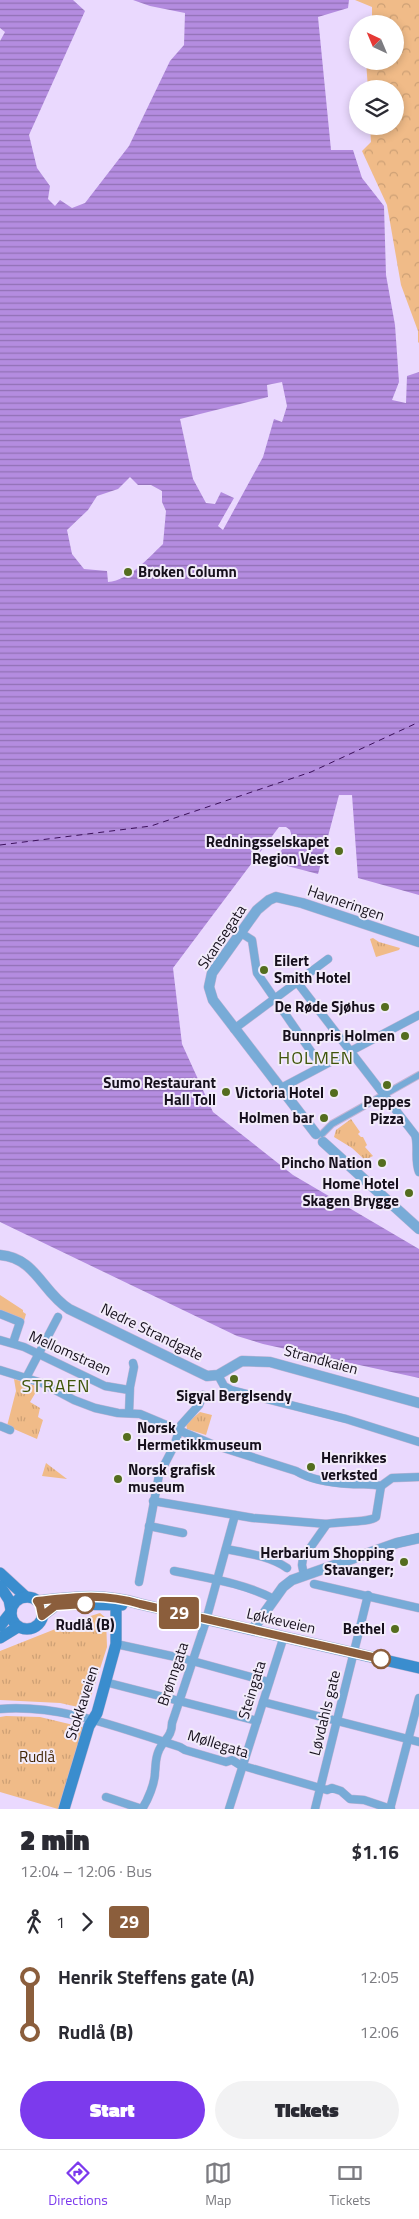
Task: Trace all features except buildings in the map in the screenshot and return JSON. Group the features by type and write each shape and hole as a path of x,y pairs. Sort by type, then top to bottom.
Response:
{"main road":[{"path":"0,1573 40,1606 42,1616 34,1627 23,1629 14,1622 9,1600 0,1586"},
{"name":"Løkkeveien","path":"31,1599 102,1596 128,1599 137,1603 419,1668"},
{"path":"0,1626 18,1600 31,1599"},
{"name":"Løkkeveien","path":"42,1616 55,1606 63,1604 137,1603"},
{"name":"Stokkaveien","path":"64,1809 89,1726 93,1720 106,1682 116,1644 116,1604"},
{"path":"0,1638 18,1626"}],"street":[{"name":"Havneringen","path":"264,903 280,897 419,942"},
{"name":"Skansegata","path":"264,903 212,972 209,982 213,1000 320,1137 419,1229"},
{"path":"241,933 252,940 256,972 321,1066"},
{"path":"234,1028 328,959"},
{"path":"297,982 415,1134 418,1139 417,1166 419,1172"},
{"path":"281,1088 419,1015"},
{"path":"320,1137 332,1124 419,1075"},
{"name":"Nedre Strandgate","path":"0,1255 13,1256 21,1260 58,1301 69,1309 206,1376 218,1375"},
{"path":"0,1314 20,1322 12,1343"},
{"path":"26,1378 58,1318"},
{"name":"Mellomstraen","path":"0,1340 38,1354 105,1386 130,1390"},
{"name":"Strandkaien","path":"218,1375 242,1361 270,1362 419,1403"},
{"path":"129,1412 133,1362"},
{"path":"0,1370 42,1383 74,1400 95,1408 118,1413 129,1412 150,1417 178,1432 296,1471 306,1477 350,1484 381,1486"},
{"path":"218,1375 226,1388 236,1392 346,1420 419,1442"},
{"path":"139,1582 158,1474 174,1446 182,1423 199,1404 203,1395"},
{"path":"0,1426 10,1430"},
{"path":"153,1501 235,1515 327,1524 345,1521 368,1521 375,1519 378,1513 381,1486 392,1478 419,1477"},
{"name":"Brønngata","path":"142,1809 146,1804 156,1771 154,1766 159,1750 172,1730 172,1723 206,1619 235,1515"},
{"path":"304,1575 303,1558 327,1524"},
{"path":"148,1526 184,1533"},
{"path":"253,1629 274,1598 288,1582 304,1575 419,1538"},
{"path":"226,1549 258,1556 280,1563 287,1568"},
{"path":"174,1571 217,1580 274,1598"},
{"path":"314,1584 419,1608"},
{"name":"Løvdahls gate","path":"315,1809 368,1595"},
{"name":"Steingata","path":"229,1809 284,1636"},
{"path":"116,1644 192,1661 269,1682"},
{"path":"106,1682 257,1721"},
{"path":"390,1809 419,1698"},
{"path":"263,1702 419,1742"},
{"name":"Møllegata","path":"0,1709 20,1707 59,1711 226,1762 232,1760 243,1766 321,1788 340,1791 350,1799 364,1800 390,1809"},
{"path":"106,1798 142,1809"}],"green space":[{"path":"355,0 419,0 418,343 418,331 401,285 387,205 362,151 371,142 371,135 404,135 404,80 367,80 367,70 404,70 404,15 372,15 372,7"},
{"path":"373,938 379,942 400,948 399,950 376,957 370,939"},
{"path":"351,1119 360,1132 358,1134 363,1137 367,1145 365,1147 373,1156 365,1160 352,1148 334,1137 336,1130"},
{"path":"0,1295 23,1310 26,1314 24,1321 0,1312"},
{"path":"14,1379 39,1387 30,1402 40,1408 38,1417 43,1420 37,1439 7,1426 16,1391"},
{"path":"200,1412 212,1415 206,1435 187,1429 186,1424"},
{"path":"46,1463 67,1479 42,1476"},
{"path":"100,1613 106,1618 107,1647 87,1709 60,1703 0,1700 0,1651"},
{"name":"Rudlå","path":"0,1717 40,1717 86,1728 58,1809 0,1792"}],"shaded area":[{"path":"0,0 73,0 85,11 29,135 37,168 50,186 48,199 55,206 60,200 72,208 85,203 129,146 170,61 184,45 185,13 150,6 133,0 349,0 348,8 318,17 331,150 353,150 362,178 384,206 386,275 395,325 399,382 392,400 406,403 407,376 419,372 419,895 358,878 352,795 339,795 318,874 272,862 292,837 290,830 286,827 279,827 173,968 182,1044 213,1112 293,1175 419,1249 419,1378 263,1344 237,1336 0,1222 0,41 5,32 0,28","holes":["282,382 287,406 282,422 274,419 263,457 223,530 218,526 234,498 221,492 215,504 206,503 193,479 180,419 268,397 267,385","130,477 138,485 151,485 162,491 162,502 166,511 163,544 131,573 108,582 107,571 84,569 72,554 67,530 88,510 97,496 118,489"]}],"ferry route":[{"path":"0,845 151,826 311,772 419,722"}],"bus line":[{"name":"29","path":"85,1604 55,1606 42,1616 42,1610 37,1601 61,1597 102,1596 128,1599 140,1604 381,1659"}],"place":[{"name":"Broken Column","path":"128,572"},
{"name":"Redningsselskapet Region Vest","path":"339,851"},
{"name":"Eilert Smith Hotel","path":"264,970"},
{"name":"De Røde Sjøhus","path":"385,1007"},
{"name":"Bunnpris Holmen","path":"405,1036"},
{"name":"Peppes Pizza","path":"387,1085"},
{"name":"Sumo Restaurant Hall Toll","path":"226,1092"},
{"name":"Victoria Hotel","path":"334,1093"},
{"name":"Holmen bar","path":"324,1118"},
{"name":"Pincho Nation","path":"382,1163"},
{"name":"Home Hotel Skagen Brygge","path":"409,1193"},
{"name":"Sigyal Berglsendy","path":"234,1379"},
{"name":"Norsk Hermetikkmuseum","path":"127,1437"},
{"name":"Henrikkes verksted","path":"311,1467"},
{"name":"Norsk grafisk museum","path":"118,1479"},
{"name":"Herbarium Shopping Stavanger;","path":"404,1562"},
{"name":"Rudlå (B)","path":"85,1604"},
{"name":"Bethel","path":"395,1629"}],"district":[{"name":"HOLMEN","path":"316,1058"},
{"name":"STRAEN","path":"56,1386"}]}
